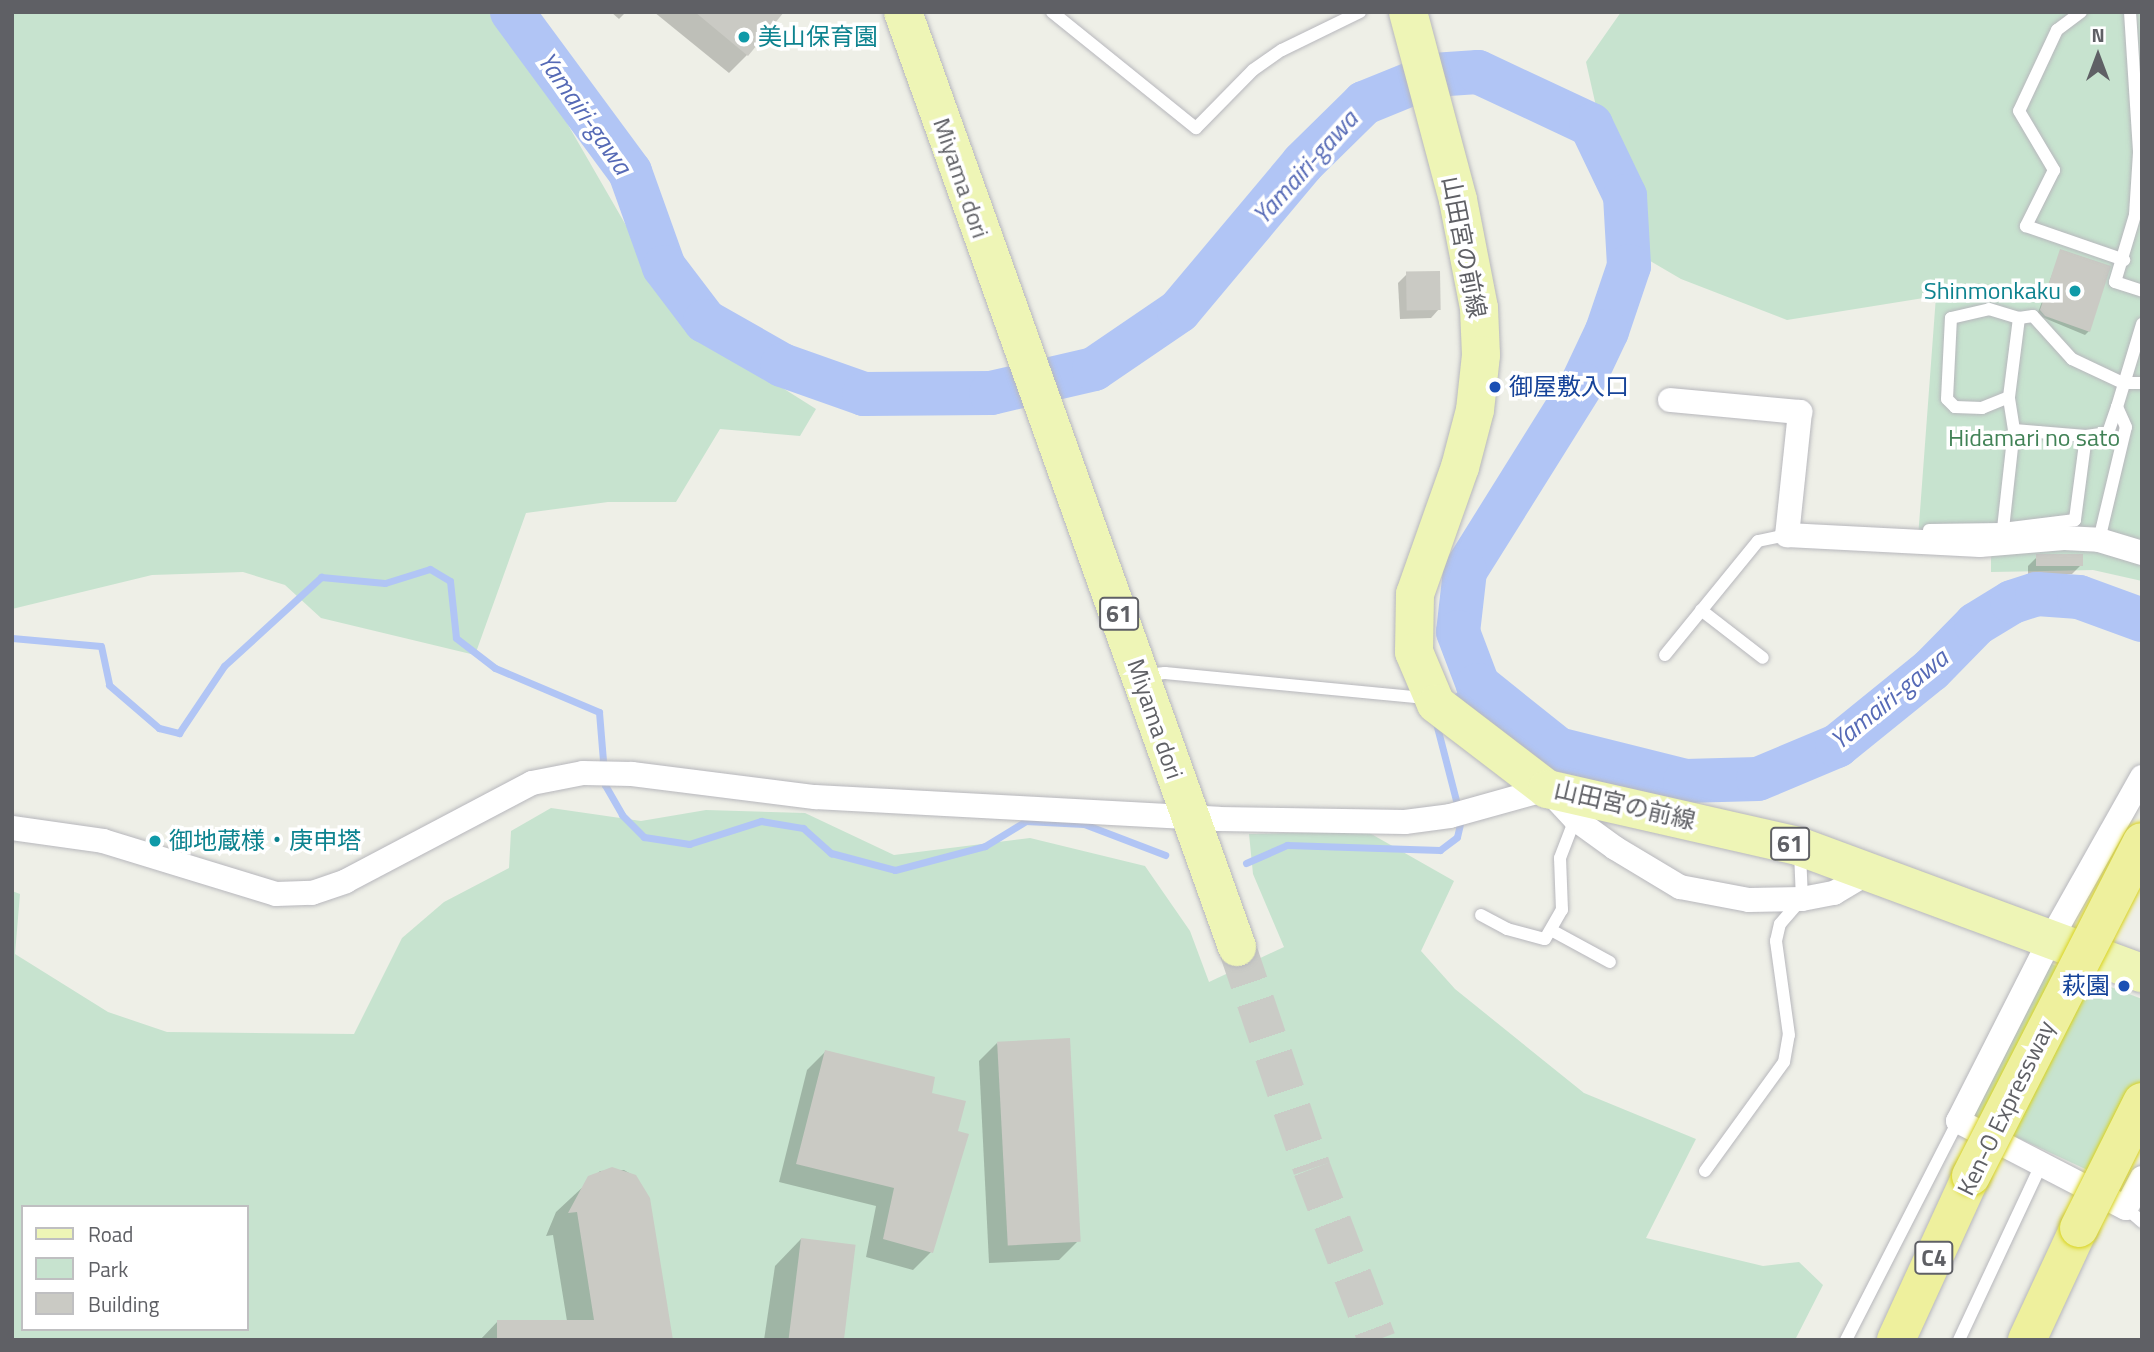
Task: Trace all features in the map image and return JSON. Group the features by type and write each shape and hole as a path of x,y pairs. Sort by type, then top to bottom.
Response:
{"highway":[{"name":"Ken-O Expressway","path":"1896,1340 1971,1176 2142,842"},
{"path":"2027,1340 2142,1102"}],"main road":[{"name":"Miyama dori","path":"903,12 1237,947"},
{"name":"山田宮の前線","path":"1412,27 1469,253 1479,308 1481,355 1475,410 1460,467 1415,594 1414,652 1439,705 1547,789 1798,846 2142,972"}],"street":[{"path":"1670,400 1800,412 1787,535 1980,545 2064,538 2099,540 2142,553"},
{"path":"12,828 103,841 276,894 312,893 346,881 531,783 587,773 620,773 815,797 1191,817 1405,822 1459,814 1547,789"},
{"path":"2142,778 2050,940 1958,1121 2042,1162 2134,1215 2142,1178"},
{"name":"61","path":"1547,789 1575,819 1680,887 1749,900 1802,899 1834,893 1871,872"}],"lane":[{"path":"1052,12 1196,128 1253,71 1282,50 1360,12"},
{"path":"2081,12 2056,30 2019,111 2054,170 2026,226 2124,260"},
{"path":"2130,12 2139,126 2135,215 2124,260 2115,282 2142,290"},
{"path":"2009,397 1982,408 1955,407 1947,398 1951,318 1989,309 2019,318 2033,316 2072,359 2123,383 2142,383"},
{"path":"2003,528 2014,430 2009,397 2019,318"},
{"path":"2014,430 2086,436 2108,433 2142,324"},
{"path":"2099,540 2126,427 2117,407"},
{"path":"1929,530 2003,528 2075,520 2086,436"},
{"path":"1665,654 1758,541 1787,535"},
{"path":"1701,610 1763,658"},
{"path":"1141,676 1165,673 1439,705"},
{"path":"1481,915 1507,929 1545,939 1562,910 1560,858 1575,819"},
{"path":"1705,1171 1784,1062 1789,1035 1776,941 1780,924 1802,899 1804,873 1798,846"},
{"path":"1551,930 1610,962"},
{"path":"1846,1340 1958,1121"},
{"path":"1959,1340 2042,1162"}],"green space":[{"path":"12,12 503,12 684,326 816,409 800,436 720,429 676,502 608,502 526,513 475,655 321,618 285,585 243,572 152,575 12,609"},
{"name":"Hidamari no sato","path":"1621,12 2142,12 2142,581 2093,570 1991,572 1991,539 1918,538 1936,296 1787,320 1681,279 1628,248 1586,62"},
{"path":"551,808 641,821 706,810 805,813 894,855 1030,838 1145,866 1190,931 1209,982 1284,947 1253,874 1249,834 1366,831 1454,881 1421,951 1455,989 1584,1093 1696,1139 1646,1238 1763,1266 1799,1262 1823,1285 1795,1340 12,1340 12,891 20,894 15,954 108,1012 167,1032 354,1034 402,938 444,902 509,868 511,831"},
{"path":"2046,962 2142,999 2142,1087 2096,1174 1971,1116"}],"building":[{"name":"美山保育園","path":"695,12 784,12 748,56"},
{"name":"Shinmonkaku","path":"2060,249 2111,266 2090,332 2045,316 2040,310"},
{"path":"1440,271 1441,310 1407,311 1406,272"},
{"path":"2036,554 2083,554 2083,566 2036,566"},
{"path":"1070,1038 1081,1242 1008,1246 997,1042"},
{"path":"825,1050 935,1077 932,1093 966,1101 958,1131 969,1134 933,1253 883,1239 894,1188 796,1164"},
{"path":"612,1167 636,1175 650,1198 673,1340 497,1340 497,1320 594,1320 577,1212 568,1213 588,1176"},
{"path":"801,1238 856,1245 844,1340 788,1340"}],"waterway":[{"name":"Yamairi-gawa","path":"512,12 630,172 664,267 705,321 782,365 864,394 991,393 1094,369 1179,311 1303,163 1364,103 1433,75 1478,72 1591,125 1625,196 1629,266 1607,331 1582,384 1465,571 1458,632 1478,685 1558,749 1685,781 1758,779 1837,746 1931,670 1976,624 2012,602 2037,594 2079,597 2142,620"},
{"path":"12,638 101,646 109,685 159,728 179,733 224,666 321,577 385,583 430,569 450,581 456,638 495,668 599,712 605,785 622,815 644,837 689,844 761,821 803,828 831,853 895,870 985,846 1026,821 1084,824 1165,855"},
{"path":"1451,699 1478,685"},
{"path":"1435,719 1458,808"},
{"path":"1246,863 1287,845 1440,850 1457,837 1461,820"}],"tunnel":[{"path":"1237,947 1312,1169 1377,1340"}],"place":[{"name":"美山保育園","path":"744,37"},
{"name":"Shinmonkaku","path":"2075,291"},
{"name":"御屋敷入口","path":"1495,387"},
{"name":"御地蔵様・庚申塔","path":"155,841"},
{"name":"萩園","path":"2124,986"}]}
